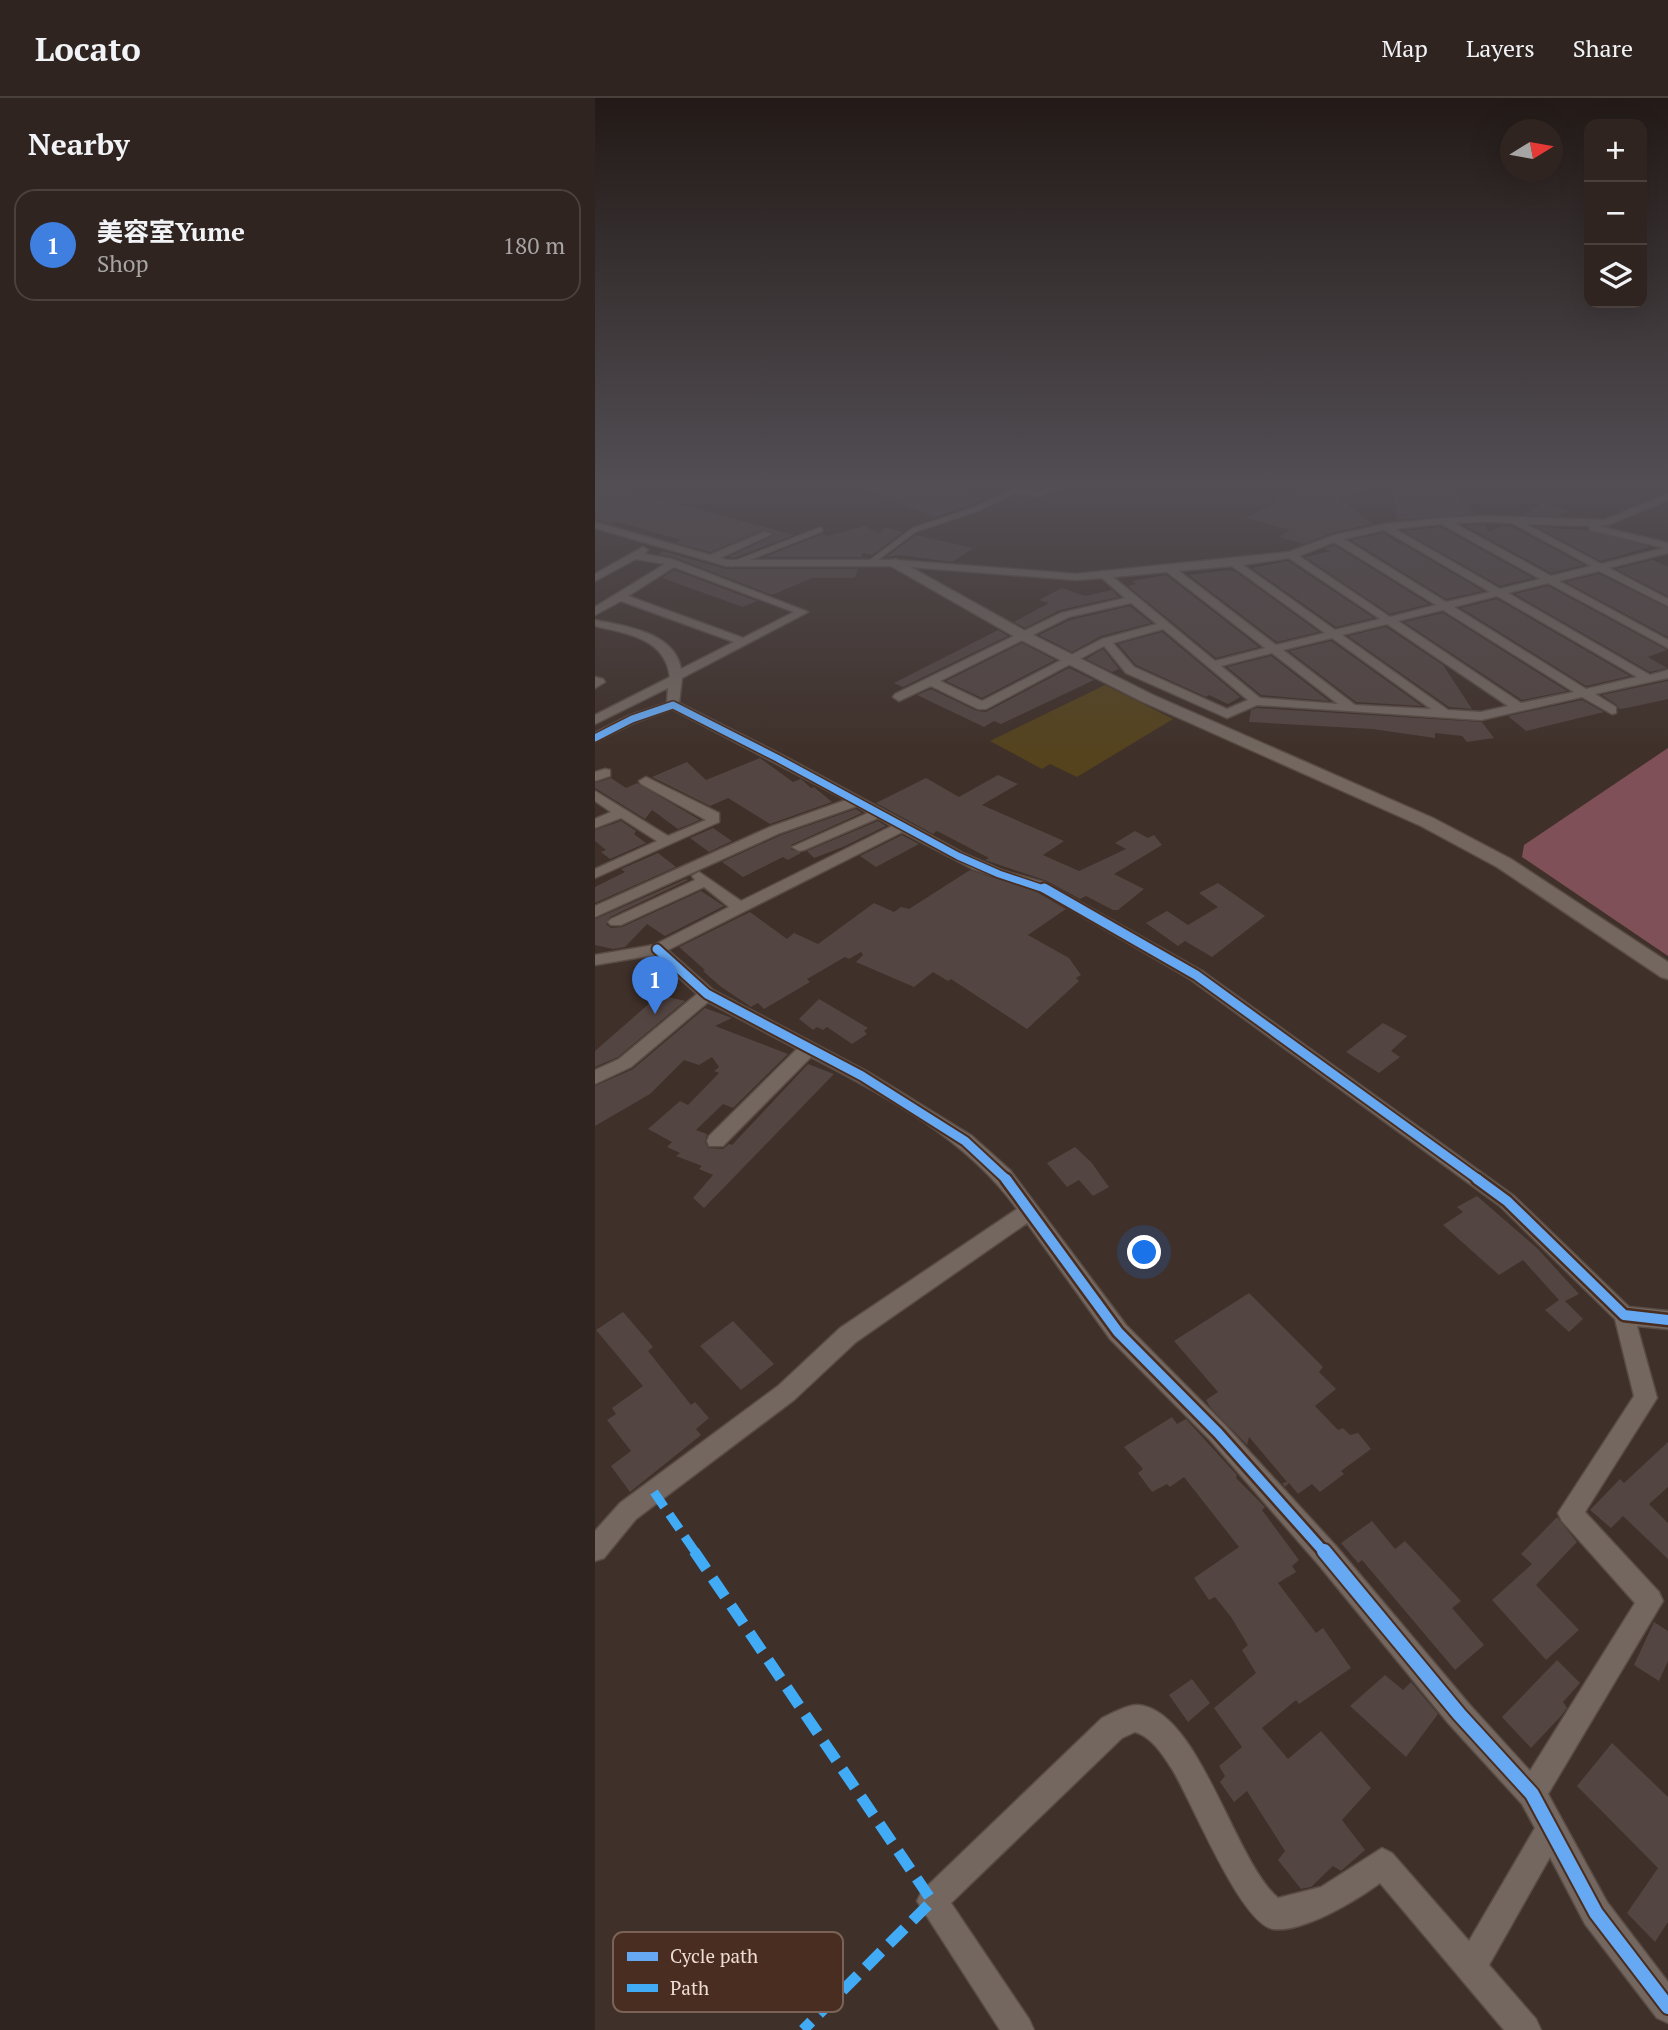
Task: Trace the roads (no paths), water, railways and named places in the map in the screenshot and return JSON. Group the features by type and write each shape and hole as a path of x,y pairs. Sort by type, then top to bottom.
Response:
{"street":[{"path":"595,612 656,574"},
{"path":"595,720 803,612 703,574"},
{"path":"916,574 1069,660 1270,754 1427,822 1504,863 1668,972"},
{"path":"1031,574 1126,574"},
{"path":"1177,574 1352,709"},
{"path":"1249,574 1445,715"},
{"path":"1320,574 1518,707"},
{"path":"1395,574 1612,710"},
{"path":"1468,574 1647,678"},
{"path":"1539,574 1668,645"},
{"path":"1215,664 1572,574"},
{"path":"1612,574 1668,603"},
{"path":"1106,576 1215,664 1256,701"},
{"path":"1652,595 1668,591"},
{"path":"621,597 744,642"},
{"path":"898,697 1065,615 1133,599"},
{"path":"595,623 638,633 660,644 670,656 675,678 673,705"},
{"path":"930,681 982,706 1107,641 1165,625"},
{"path":"1107,641 1130,670 1227,714 1256,701 1481,716 1668,674"},
{"path":"595,738 632,719 673,705 903,826 1013,880 1041,886 1196,975 1507,1200 1624,1315 1646,1398 1570,1513 1650,1601 1532,1794"},
{"path":"595,874 712,822 713,816 646,781"},
{"path":"595,795 666,841"},
{"path":"595,912 775,830 857,801"},
{"path":"595,824 622,812"},
{"path":"799,847 879,813"},
{"path":"595,960 657,949 831,859 903,826"},
{"path":"616,922 701,878 740,908"},
{"path":"657,949 707,993 862,1076 965,1141 1003,1175 1118,1332 1218,1433 1327,1555 1459,1714 1532,1794 1597,1913 1659,2000 1668,2007"},
{"path":"595,1078 625,1063 707,993"},
{"path":"716,1141 810,1047"},
{"path":"595,1549 628,1511 786,1393 848,1335 1030,1210"},
{"path":"1624,1315 1668,1320"},
{"path":"1018,2030 932,1901 1112,1728 1131,1719 1143,1720 1164,1735 1193,1780 1255,1897 1274,1914 1301,1911 1339,1896 1382,1863 1525,2030"},
{"path":"1471,1967 1551,1828"}],"place":[{"name":"美容室Yume","path":"655,1014"}]}
